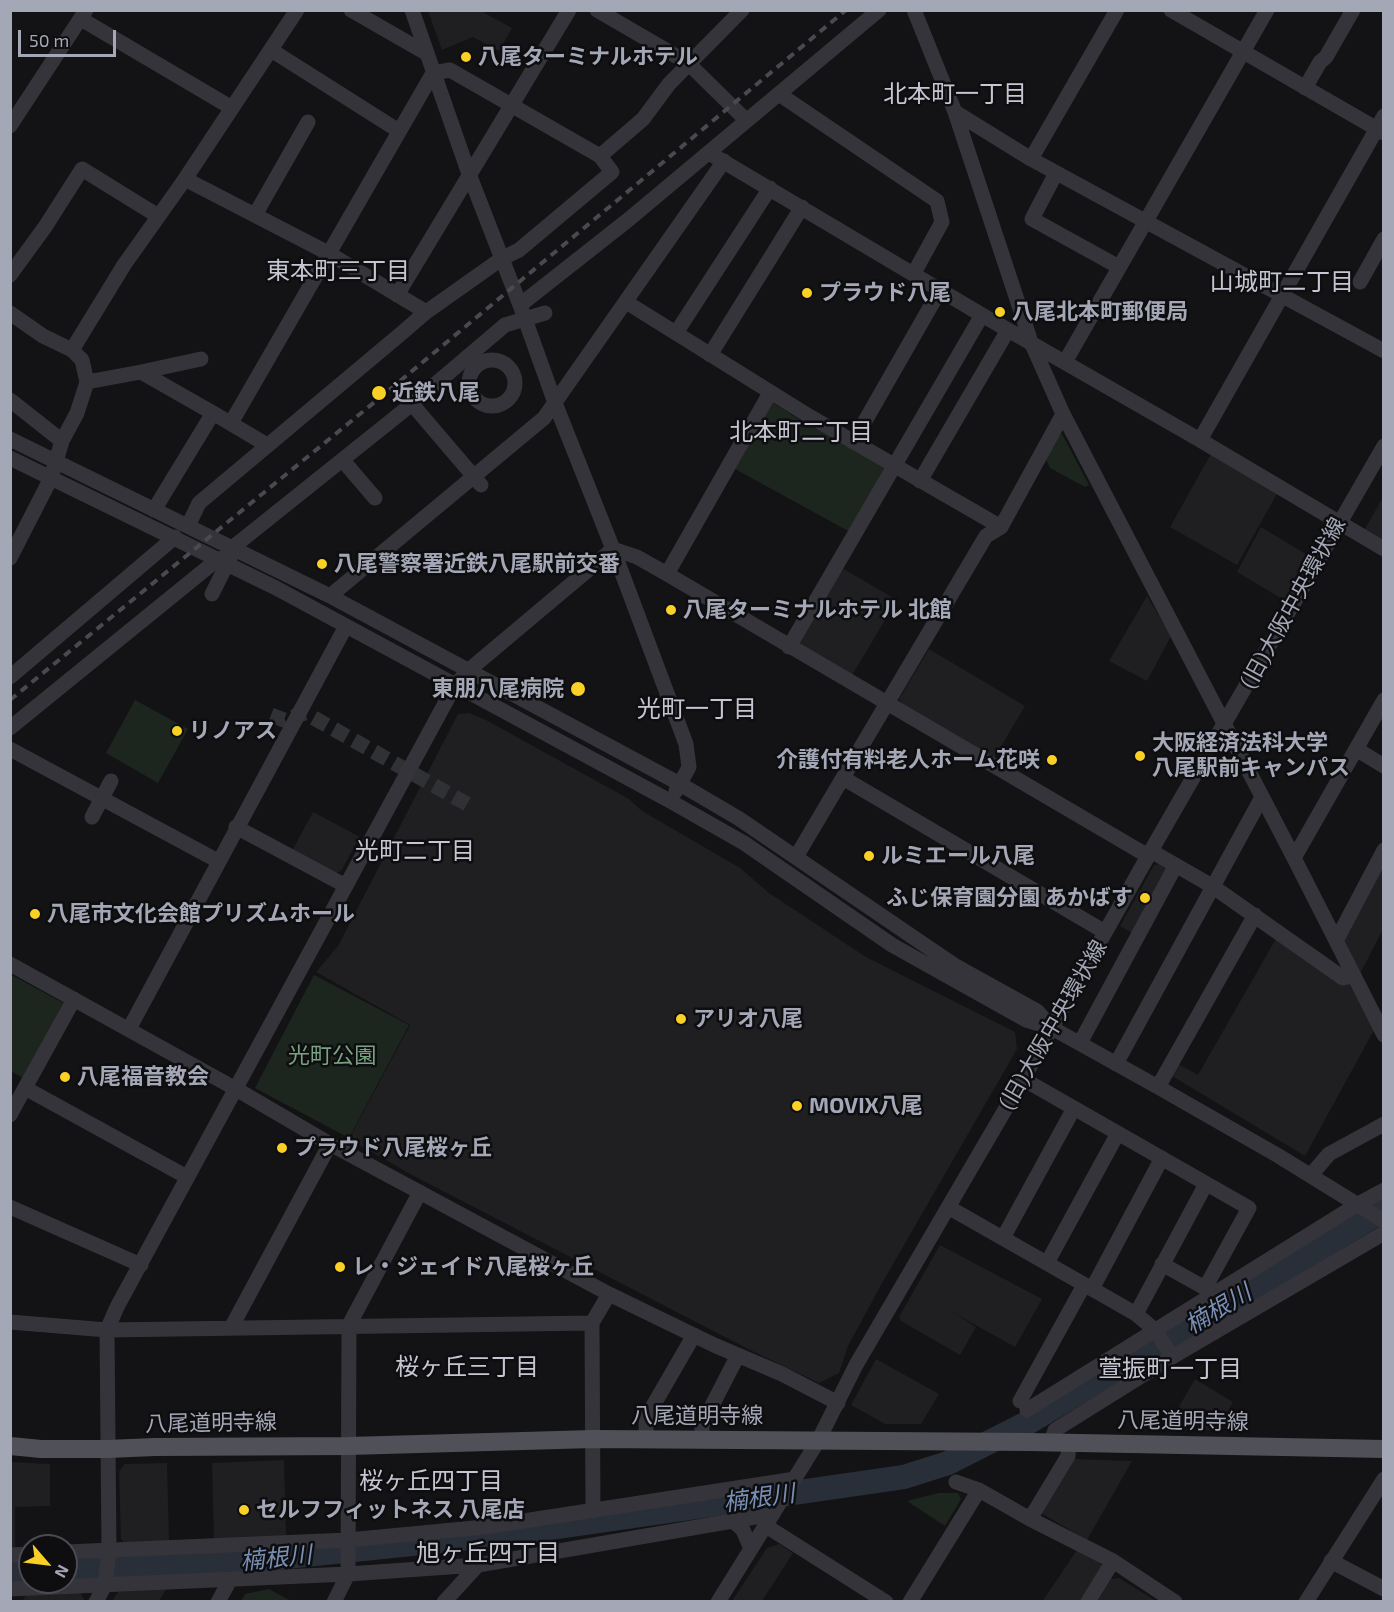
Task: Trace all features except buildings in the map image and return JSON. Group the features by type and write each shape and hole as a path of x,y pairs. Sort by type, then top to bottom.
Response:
{"main road":[{"name":"八尾道明寺線","path":"10,1446 41,1449 107,1449 349,1446 593,1439 1060,1442 1383,1449"}],"street":[{"path":"72,350 124,265 186,179 297,10"},
{"path":"351,10 426,53"},
{"path":"412,10 469,174 686,744 689,767 670,801"},
{"path":"397,295 569,10"},
{"path":"597,10 688,63 746,120"},
{"path":"600,156 643,119 688,63 742,10"},
{"path":"520,305 569,268 709,153 879,10"},
{"path":"914,10 955,111 1031,342 1063,414 1353,976 1382,1027"},
{"path":"1031,159 1117,10"},
{"path":"1065,362 1267,10"},
{"path":"1305,88 1353,10"},
{"path":"1177,12 1305,88 1381,126 1200,440"},
{"path":"10,126 82,14 232,108"},
{"path":"271,50 399,131"},
{"path":"188,526 199,503 426,312 501,259 519,250 612,172 600,156 450,70 433,73 231,423"},
{"path":"779,94 937,201 942,222 914,273"},
{"path":"955,111 1031,159 1383,351"},
{"path":"255,215 309,122"},
{"path":"709,153 1383,549"},
{"path":"330,596 544,418 724,161"},
{"path":"10,274 45,227 81,169 158,216"},
{"path":"1056,173 1032,219 1119,267"},
{"path":"186,179 328,253 426,312"},
{"path":"676,333 770,188"},
{"path":"710,355 802,207"},
{"path":"1360,282 1383,239"},
{"path":"853,442 940,290"},
{"path":"626,302 770,393 1001,527"},
{"path":"212,594 237,544 346,461 411,401 505,325 545,313"},
{"path":"10,314 43,336 72,350 82,360 87,382 77,413 62,441 51,478 11,557"},
{"path":"789,647 982,315"},
{"path":"920,481 1008,330"},
{"path":"87,382 201,359"},
{"path":"141,372 267,445"},
{"path":"667,574 770,393"},
{"path":"10,400 62,441"},
{"path":"411,401 481,485"},
{"path":"154,510 213,414"},
{"path":"796,857 986,536 1001,527 1063,414"},
{"path":"10,439 330,596 680,784 738,818 954,965 1037,1011 1052,1028"},
{"name":"(旧)大阪中央環状線","path":"718,1602 818,1441 856,1365 1052,1028 1383,446"},
{"path":"10,458 218,559 670,801 744,843 884,940 1026,1020 1052,1028 1080,1043 1311,1175 1383,1221"},
{"path":"346,461 375,498"},
{"path":"10,677 175,537"},
{"path":"613,549 637,557 887,705 1149,854 1176,865 1255,915 1343,978 1353,976"},
{"path":"96,1602 105,1585 109,1551 107,1330 187,1177 455,685 469,670 613,549"},
{"path":"10,728 218,559 244,553"},
{"path":"129,1029 346,626"},
{"path":"1294,858 1383,700"},
{"path":"10,749 218,861"},
{"path":"1356,749 1383,766"},
{"path":"843,778 1105,932"},
{"path":"92,817 111,781"},
{"path":"1116,1064 1262,796"},
{"path":"236,828 346,885"},
{"path":"1336,941 1383,850"},
{"path":"1080,1043 1176,865"},
{"path":"1158,1087 1255,915"},
{"path":"10,964 236,1089 330,1144 609,1294 838,1402"},
{"path":"10,1115 74,999"},
{"path":"1023,1078 1249,1208 1205,1288 1162,1264"},
{"path":"25,1088 187,1177"},
{"path":"1003,1238 1074,1108"},
{"path":"1311,1175 1329,1154 1383,1124"},
{"path":"1047,1263 1118,1133"},
{"path":"231,1328 330,1144"},
{"path":"1162,1158 1023,1406 1156,1331 1383,1190"},
{"path":"1136,1314 1206,1184"},
{"path":"334,1602 348,1574 349,1325 420,1192"},
{"path":"10,1206 141,1264"},
{"path":"948,1207 1136,1314 1156,1331 1172,1356"},
{"path":"1030,1519 1068,1456 1055,1430 1172,1356 1383,1233"},
{"path":"593,1511 592,1323 609,1294"},
{"path":"10,1322 107,1330 592,1323"},
{"path":"646,1440 646,1418 694,1335"},
{"path":"702,1440 702,1425 738,1355"},
{"path":"78,1552 348,1540 485,1527 795,1479"},
{"path":"1306,1602 1383,1479"},
{"path":"956,1482 979,1490 1113,1561 1175,1602"},
{"path":"910,1602 979,1490"},
{"path":"10,1589 348,1574 478,1565 733,1521 769,1520 886,1602"},
{"path":"733,1521 743,1530 751,1549"},
{"path":"1088,1602 1113,1561"},
{"path":"1331,1561 1383,1589"},
{"path":"444,1602 478,1565"},
{"path":"218,1602 230,1580"}],"shaded area":[{"path":"428,11 481,11 512,28 499,51 473,37 442,50"},
{"path":"1212,452 1279,490 1237,565 1170,527"},
{"path":"1383,497 1383,541 1365,529"},
{"path":"1261,527 1309,556 1284,600 1237,572"},
{"path":"842,568 897,600 851,677 803,649 799,639"},
{"path":"1147,596 1171,636 1147,681 1109,661"},
{"path":"929,649 1025,706 993,760 903,707 899,699"},
{"path":"469,713 486,720 629,799 642,811 740,868 769,893 866,957 1015,1032 1017,1049 881,1285 848,1346 839,1373 819,1383 750,1350 412,1175 349,1139 410,1025 316,972 338,946 458,714"},
{"path":"313,812 360,837 341,871 334,874 292,851"},
{"path":"1383,857 1383,929 1360,974 1341,939"},
{"name":"ふじ保育園分園 あかばす","path":"1159,864 1169,869 1134,934 1120,926 1154,865"},
{"path":"1277,937 1349,984 1374,1030 1305,1156 1172,1076 1178,1064 1198,1075"},
{"path":"940,1245 1042,1299 1015,1347 952,1312 976,1327 960,1355 901,1321 899,1317"},
{"path":"876,1359 939,1394 921,1424 885,1424 851,1405"},
{"path":"1195,1379 1233,1402 1217,1430 1166,1429"},
{"path":"1071,1459 1132,1461 1087,1540 1041,1513"},
{"path":"284,1460 286,1537 214,1540 212,1463"},
{"path":"11,1462 50,1464 50,1506 15,1507 15,1547 11,1548"},
{"path":"167,1463 169,1543 126,1544 121,1539 119,1471 125,1464"},
{"path":"779,1544 793,1553 762,1601 732,1601 767,1548"},
{"path":"1077,1550 1100,1562 1103,1568 1082,1601 1042,1602"},
{"path":"1119,1578 1156,1601 1098,1601 1111,1579"},
{"path":"166,1589 159,1601 111,1602 119,1591"},
{"path":"78,1593 84,1599 83,1602 22,1602 26,1595"}],"green space":[{"path":"773,403 808,425 883,465 884,469 850,532 735,469"},
{"path":"1056,434 1062,434 1089,485 1085,487 1050,468 1045,457"},
{"path":"135,700 188,729 158,783 106,753"},
{"path":"10,974 63,1003 23,1078 11,1071"},
{"name":"光町公園","path":"314,975 409,1025 349,1138 255,1088"},
{"path":"939,1493 958,1493 961,1499 945,1526 907,1501"},
{"path":"269,1589 291,1601 241,1601 245,1594"}],"waterway":[{"name":"楠根川","path":"78,1569 238,1562 508,1534 904,1477 948,1463 1031,1421 1384,1210"},
{"name":"楠根川","path":"10,1573 18,1573"}],"tunnel":[{"path":"271,715 284,720 305,713 467,804"}],"railway":[{"path":"10,700 382,396 846,10"}],"place":[{"name":"八尾ターミナルホテル","path":"466,57"},
{"name":"プラウド八尾","path":"807,293"},
{"name":"八尾北本町郵便局","path":"1000,312"},
{"name":"近鉄八尾","path":"379,393"},
{"name":"八尾警察署近鉄八尾駅前交番","path":"322,564"},
{"name":"八尾ターミナルホテル 北館","path":"671,610"},
{"name":"東朋八尾病院","path":"578,689"},
{"name":"リノアス","path":"177,731"},
{"name":"大阪経済法科大学 八尾駅前キャンパス","path":"1140,756"},
{"name":"介護付有料老人ホーム花咲","path":"1052,760"},
{"name":"ルミエール八尾","path":"869,856"},
{"name":"ふじ保育園分園 あかばす","path":"1145,898"},
{"name":"八尾市文化会館プリズムホール","path":"35,914"},
{"name":"アリオ八尾","path":"681,1019"},
{"name":"八尾福音教会","path":"65,1077"},
{"name":"MOVIX八尾","path":"797,1106"},
{"name":"プラウド八尾桜ヶ丘","path":"282,1148"},
{"name":"レ・ジェイド八尾桜ヶ丘","path":"340,1267"},
{"name":"セルフフィットネス 八尾店","path":"244,1510"}],"district":[{"name":"北本町一丁目","path":"955,94"},
{"name":"東本町三丁目","path":"338,271"},
{"name":"山城町二丁目","path":"1282,282"},
{"name":"北本町二丁目","path":"801,432"},
{"name":"光町一丁目","path":"697,709"},
{"name":"光町二丁目","path":"415,851"},
{"name":"桜ヶ丘三丁目","path":"467,1367"},
{"name":"萱振町一丁目","path":"1170,1369"},
{"name":"桜ヶ丘四丁目","path":"431,1481"},
{"name":"旭ヶ丘四丁目","path":"488,1553"}]}
